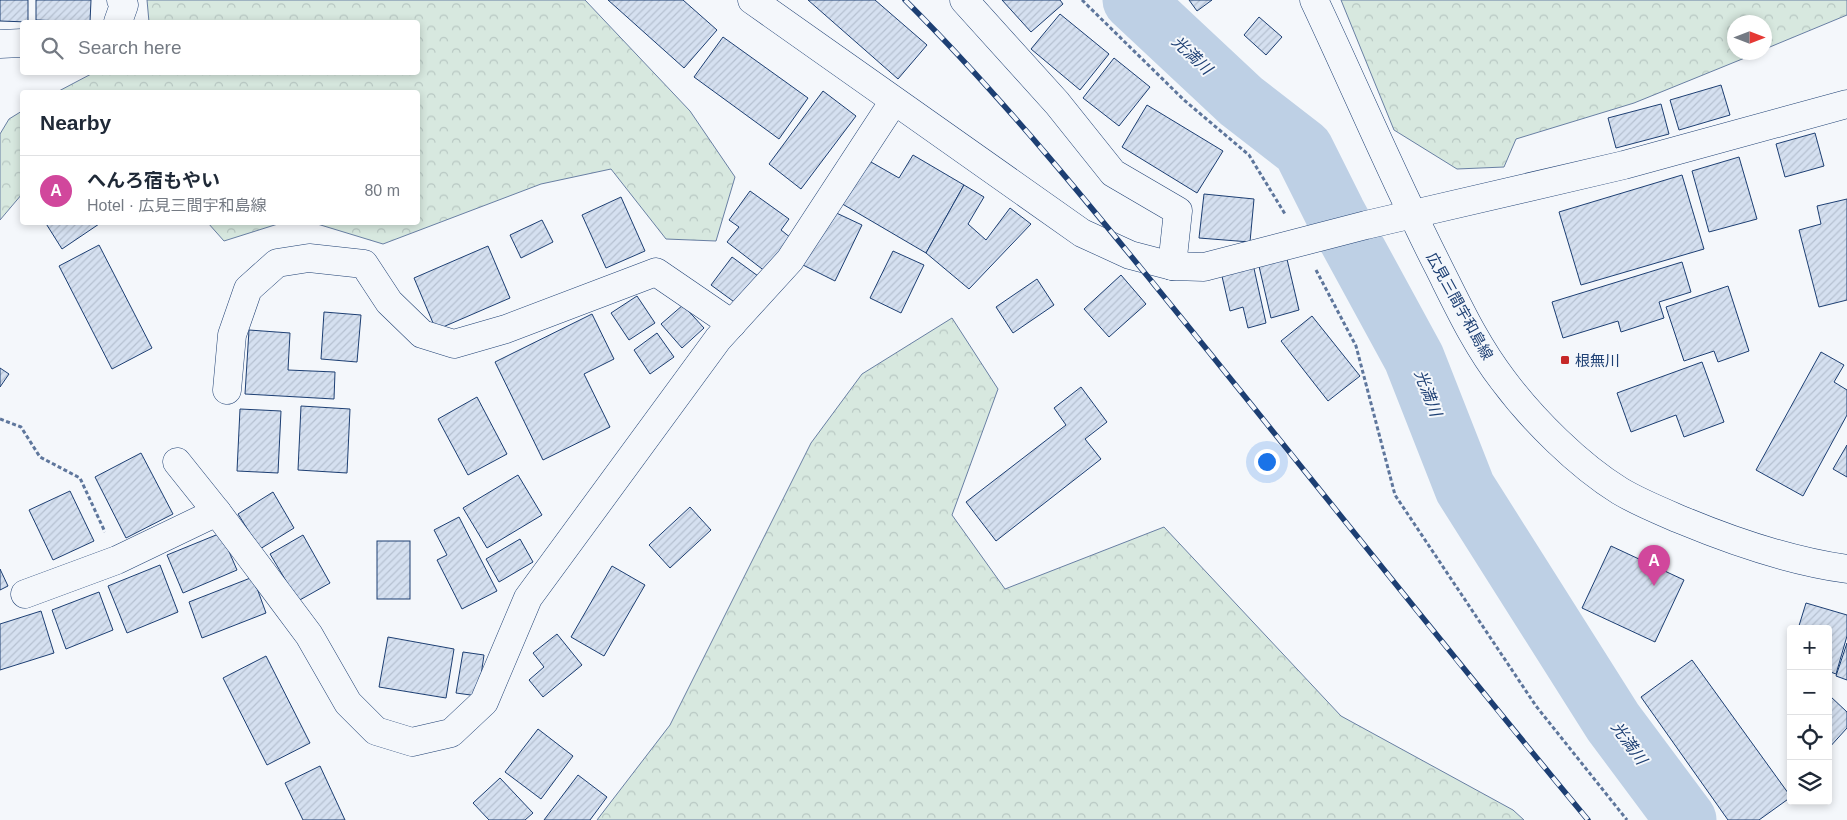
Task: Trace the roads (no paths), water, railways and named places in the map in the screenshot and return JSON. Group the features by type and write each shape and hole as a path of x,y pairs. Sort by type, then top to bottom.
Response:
{"street":[{"path":"119,20 124,6 120,0"},
{"path":"752,0 1082,233 1130,255 1172,266 1204,267 1366,225 1412,216 1624,165 1847,104"},
{"path":"964,0 1057,103 1113,173 1178,211 1172,266"},
{"name":"広見三間宇和島線","path":"1314,0 1412,216 1476,340 1503,380 1542,425 1582,462 1620,490 1666,514 1772,554 1847,569"},
{"path":"0,44 20,43"},
{"path":"177,462 309,635 348,703 376,731 412,742 451,733 484,702 528,598 718,338 790,260 894,101"},
{"path":"227,390 232,335 248,289 277,263 309,258 364,264 389,302 422,334 454,344 506,330 656,272 732,324"},
{"path":"25,594 118,560 217,512"}],"waterway":[{"name":"光満川","path":"1133,0 1241,101 1303,149 1335,213 1414,358 1465,488 1613,722 1686,820"}],"railway":[{"path":"905,0 986,85 1064,174 1588,820"}],"place":[{"name":"根無川","path":"1565,360"},
{"name":"へんろ宿もやい","path":"1654,586"}]}
